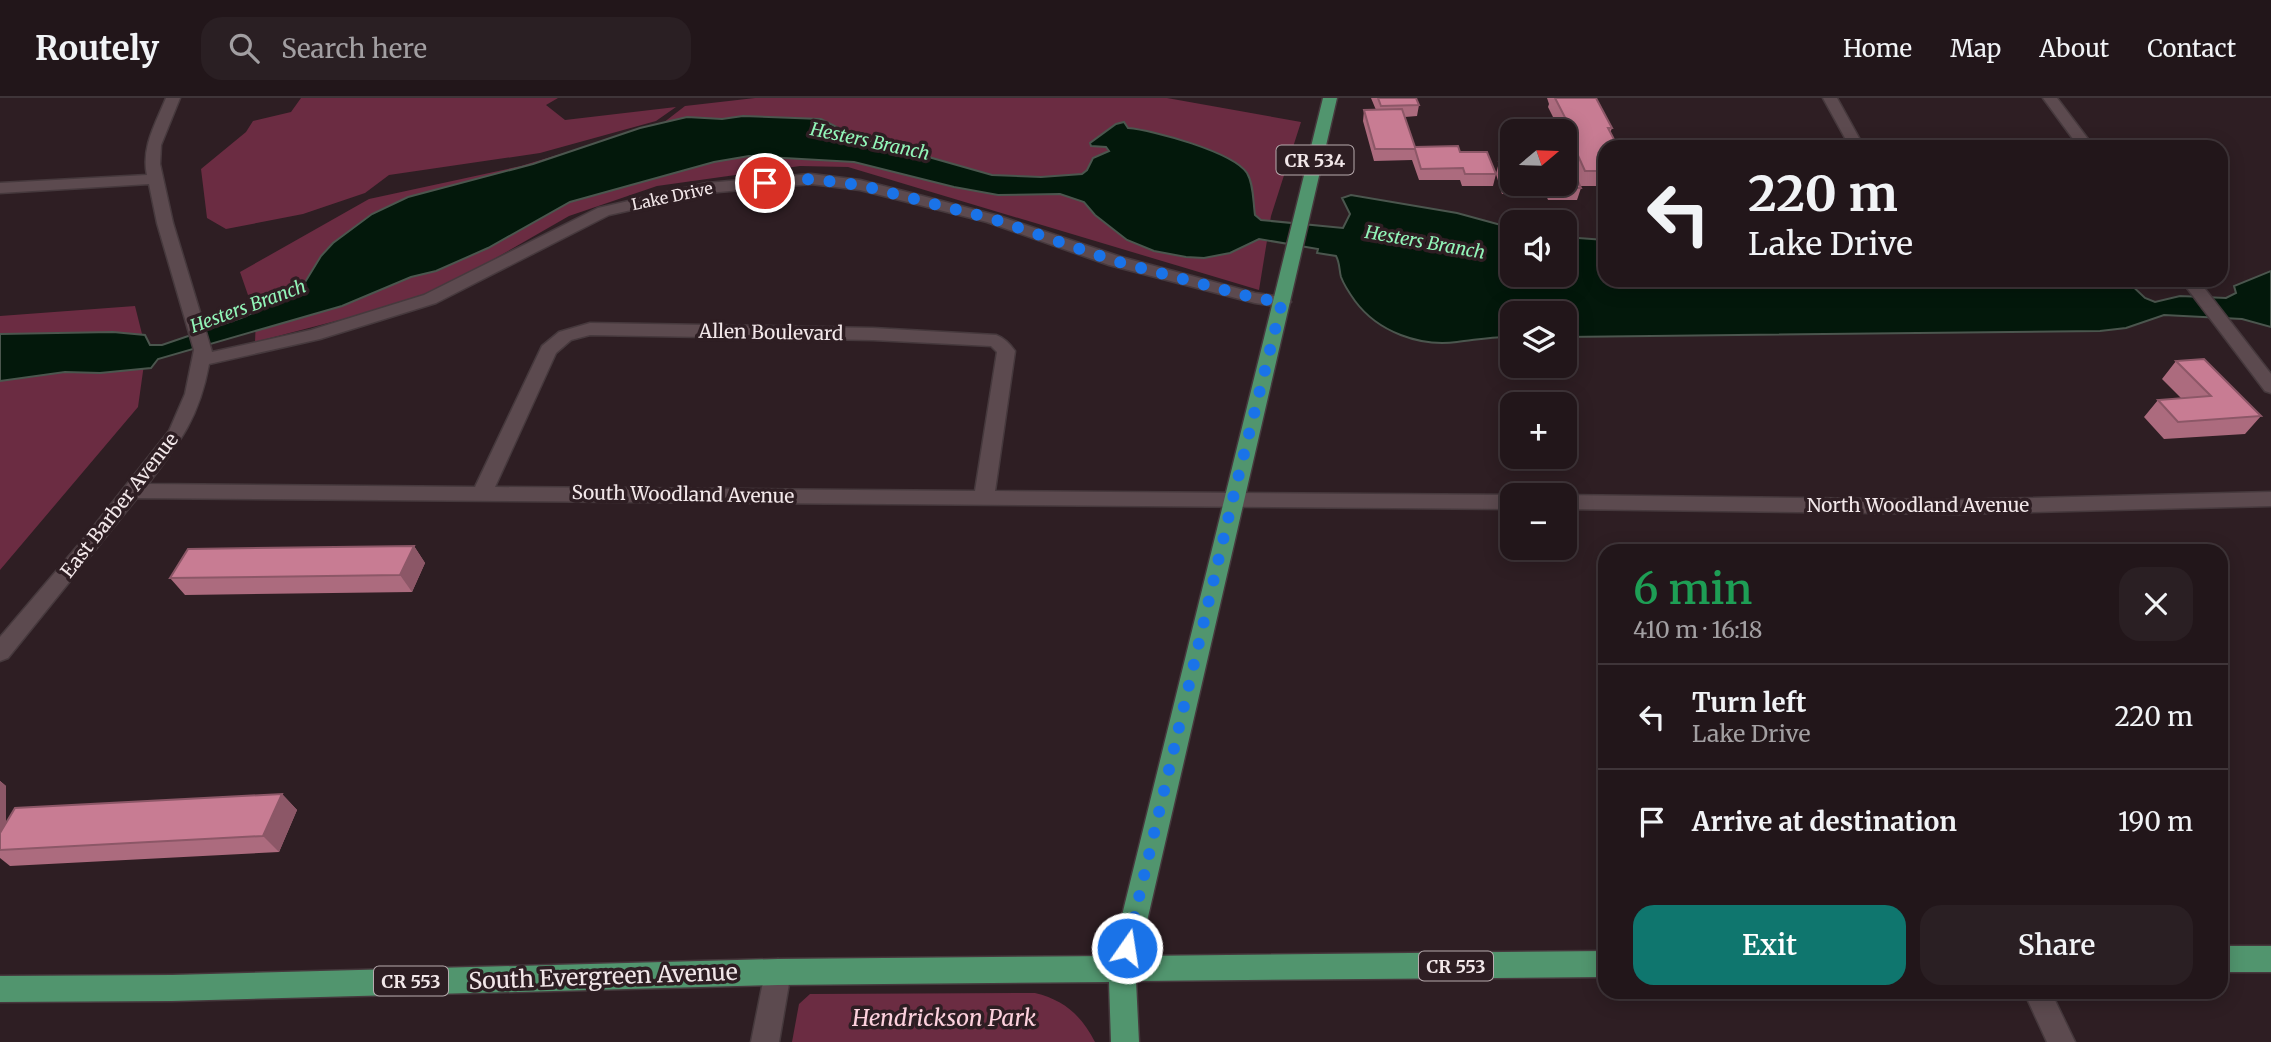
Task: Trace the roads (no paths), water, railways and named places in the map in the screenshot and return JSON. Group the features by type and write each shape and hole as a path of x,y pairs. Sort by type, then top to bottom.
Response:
{"main road":[{"name":"CR 534","path":"1125,1042 1122,970 1330,98"},
{"path":"2228,960 2271,959"},
{"name":"CR 553","path":"1122,970 1598,964"},
{"name":"South Evergreen Avenue","path":"0,989 172,988 778,972 1122,970"}],"street":[{"name":"East Barber Avenue","path":"0,652 133,491 177,433 194,394 201,347 154,179 154,145 173,98"},
{"path":"1830,98 1853,140"},
{"path":"2050,98 2083,140"},
{"path":"0,188 154,179"},
{"name":"Lake Drive","path":"201,347 314,335 430,299 569,226 604,211 707,187 811,179 860,185 993,219 1115,261 1255,298 1282,302"},
{"path":"2194,287 2271,387"},
{"name":"Allen Boulevard","path":"482,492 496,467 548,350 565,336 590,329 873,334 996,341 1006,351 984,497"},
{"name":"South Woodland Avenue","path":"133,491 1233,498"},
{"path":"1233,498 1500,502"},
{"name":"North Woodland Avenue","path":"1577,502 1956,507 2271,499"},
{"path":"765,1042 778,972"},
{"path":"2040,999 2061,1042"}],"water":[{"name":"Hesters Branch","path":"687,117 821,119 852,135 863,136 875,144 905,148 992,175 1041,177 1082,174 1093,158 1109,151 1106,147 1091,146 1090,143 1116,124 1124,122 1128,128 1192,143 1239,165 1249,178 1255,215 1261,220 1343,228 1350,214 1342,198 1351,195 1457,213 1500,225 1500,287 1577,287 1577,238 1598,239 1598,287 2133,287 2145,298 2155,302 2180,296 2226,298 2236,293 2234,286 2271,271 2271,327 2242,319 2164,315 2126,328 2100,331 1577,337 1577,301 1500,301 1500,338 1429,342 1388,329 1364,312 1341,277 1336,256 1317,253 1318,249 1259,239 1230,253 1204,258 1186,257 1154,251 1127,240 1095,215 1084,202 1060,194 998,195 854,162 749,156 714,162 570,202 488,248 436,271 411,277 342,306 158,359 151,368 100,373 65,372 0,381 0,334 113,332 145,335 150,345 162,345 241,318 299,292 321,256 333,243 372,214 408,197 533,164 640,128"}],"park label":[{"name":"Hendrickson Park","path":"944,1017"}]}
